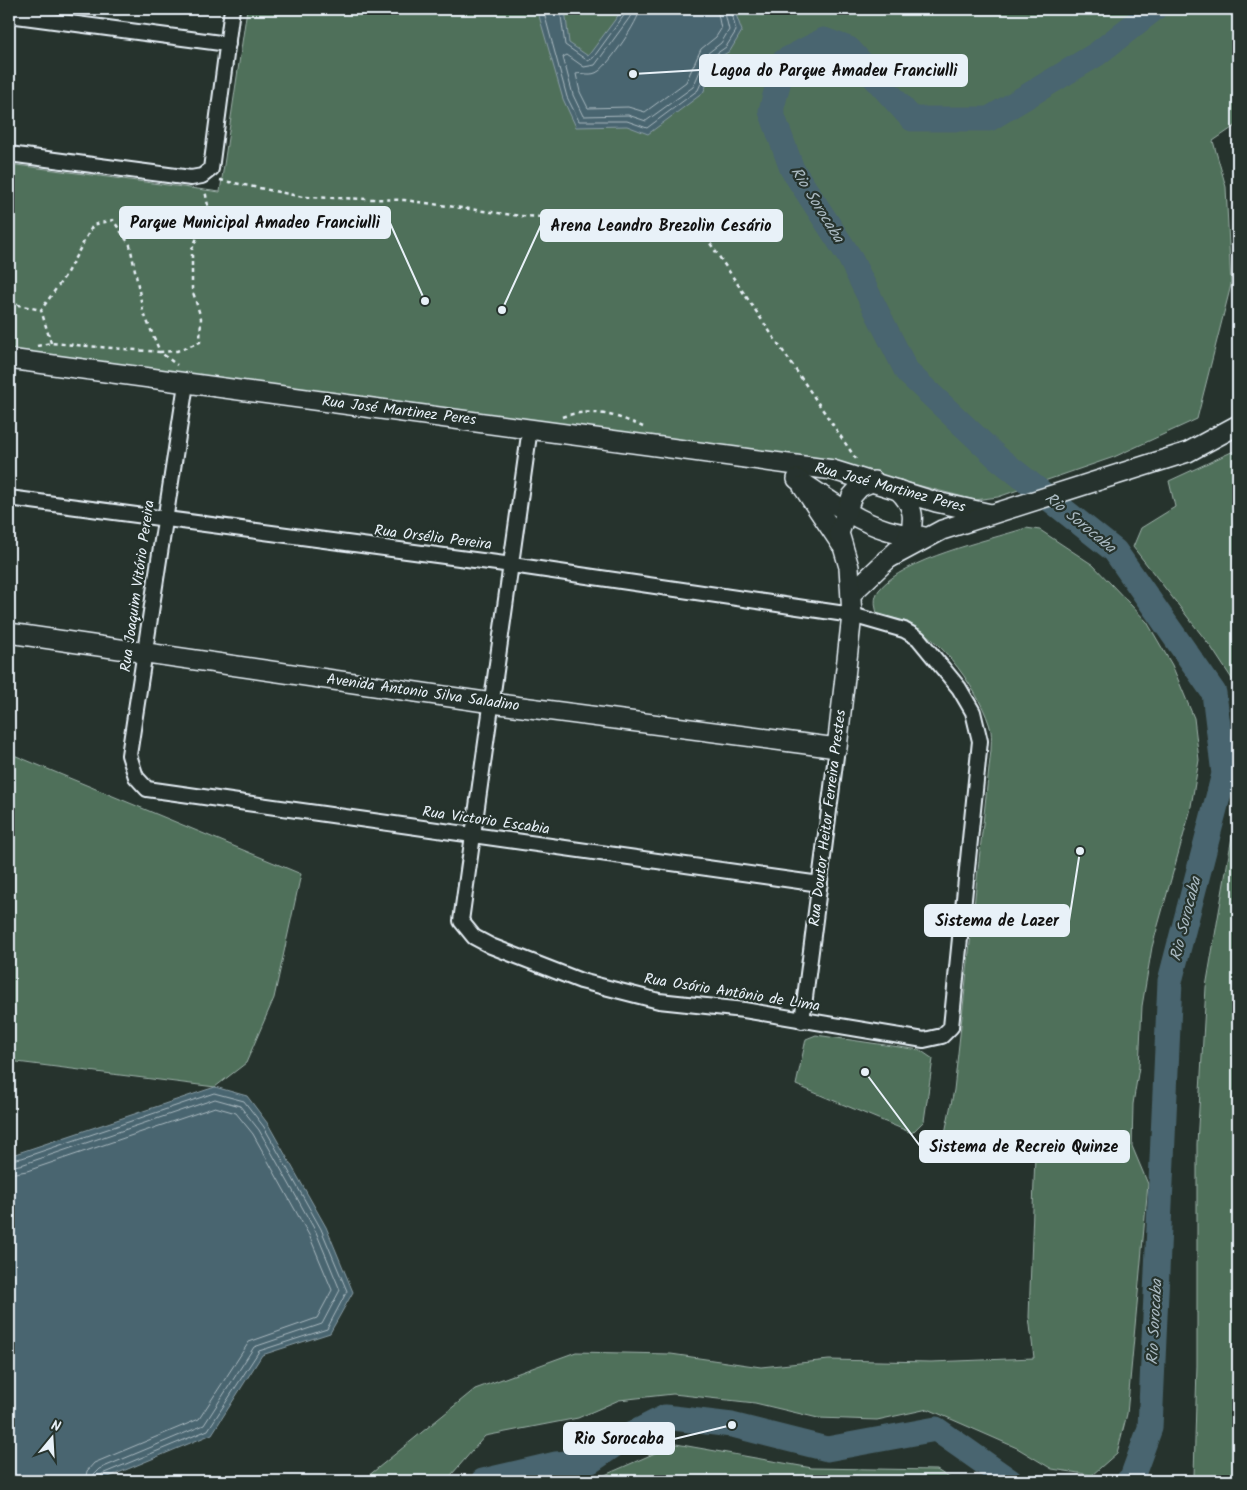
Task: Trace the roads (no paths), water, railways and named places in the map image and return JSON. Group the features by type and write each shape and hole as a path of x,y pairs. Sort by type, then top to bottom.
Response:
{"main road":[{"name":"Rua José Martinez Peres","path":"9,359 186,384 530,428 794,471 833,470 874,481 936,502 996,512"},
{"path":"996,512 1188,452 1238,425"},
{"name":"Rua José Martinez Peres","path":"794,471 845,512 888,530 917,536 996,512"},
{"path":"794,471 841,544"},
{"path":"852,615 849,567 839,533 852,496 860,487 874,481"},
{"path":"851,594 886,560 917,536 911,505 898,490"},
{"name":"Rua Doutor Heitor Ferreira Prestes","path":"837,748 852,615"},
{"name":"Avenida Antonio Silva Saladino","path":"9,633 492,703 837,748"}],"street":[{"path":"9,154 191,178 202,176 210,169 232,9"},
{"path":"9,15 228,44"},
{"name":"Rua Joaquim Vitório Pereira","path":"147,789 136,777 129,755 186,384"},
{"path":"473,835 530,428"},
{"name":"Rua Orsélio Pereira","path":"9,498 512,565 852,615"},
{"name":"Rua Osório Antônio de Lima","path":"473,835 461,921 474,937 491,946 581,981 659,1001 744,1010 924,1040 942,1036 951,1027 980,741 973,712 959,688 918,638 904,630 852,615"},
{"name":"Rua Doutor Heitor Ferreira Prestes","path":"802,1021 837,748"},
{"name":"Rua Victorio Escabia","path":"147,789 820,884"}],"water":[{"path":"537,9 565,9 569,43 588,56 623,9 734,9 742,31 730,51 718,58 703,93 648,134 627,126 576,127 563,99"},
{"path":"215,1087 247,1096 268,1124 326,1227 353,1292 330,1333 262,1355 212,1434 99,1481 9,1481 9,1156"}],"waterway":[{"name":"Rio Sorocaba","path":"1128,1481 1131,1480 1150,1428 1170,981 1224,774 1214,693 1115,551 998,458 907,372 849,256 792,169 771,111 784,61 824,40 849,49 912,119 989,119 1097,54 1154,9"},
{"name":"Rio Sorocaba","path":"483,1481 556,1464 591,1461 626,1437 665,1417 732,1425 827,1449 936,1429 1010,1481"}],"place":[{"name":"Lagoa do Parque Amadeu Franciulli","path":"633,74"},
{"name":"Parque Municipal Amadeo Franciulli","path":"425,301"},
{"name":"Arena Leandro Brezolin Cesário","path":"502,310"},
{"name":"Sistema de Lazer","path":"1080,851"},
{"name":"Sistema de Recreio Quinze","path":"865,1072"},
{"name":"Rio Sorocaba","path":"732,1425"}]}
